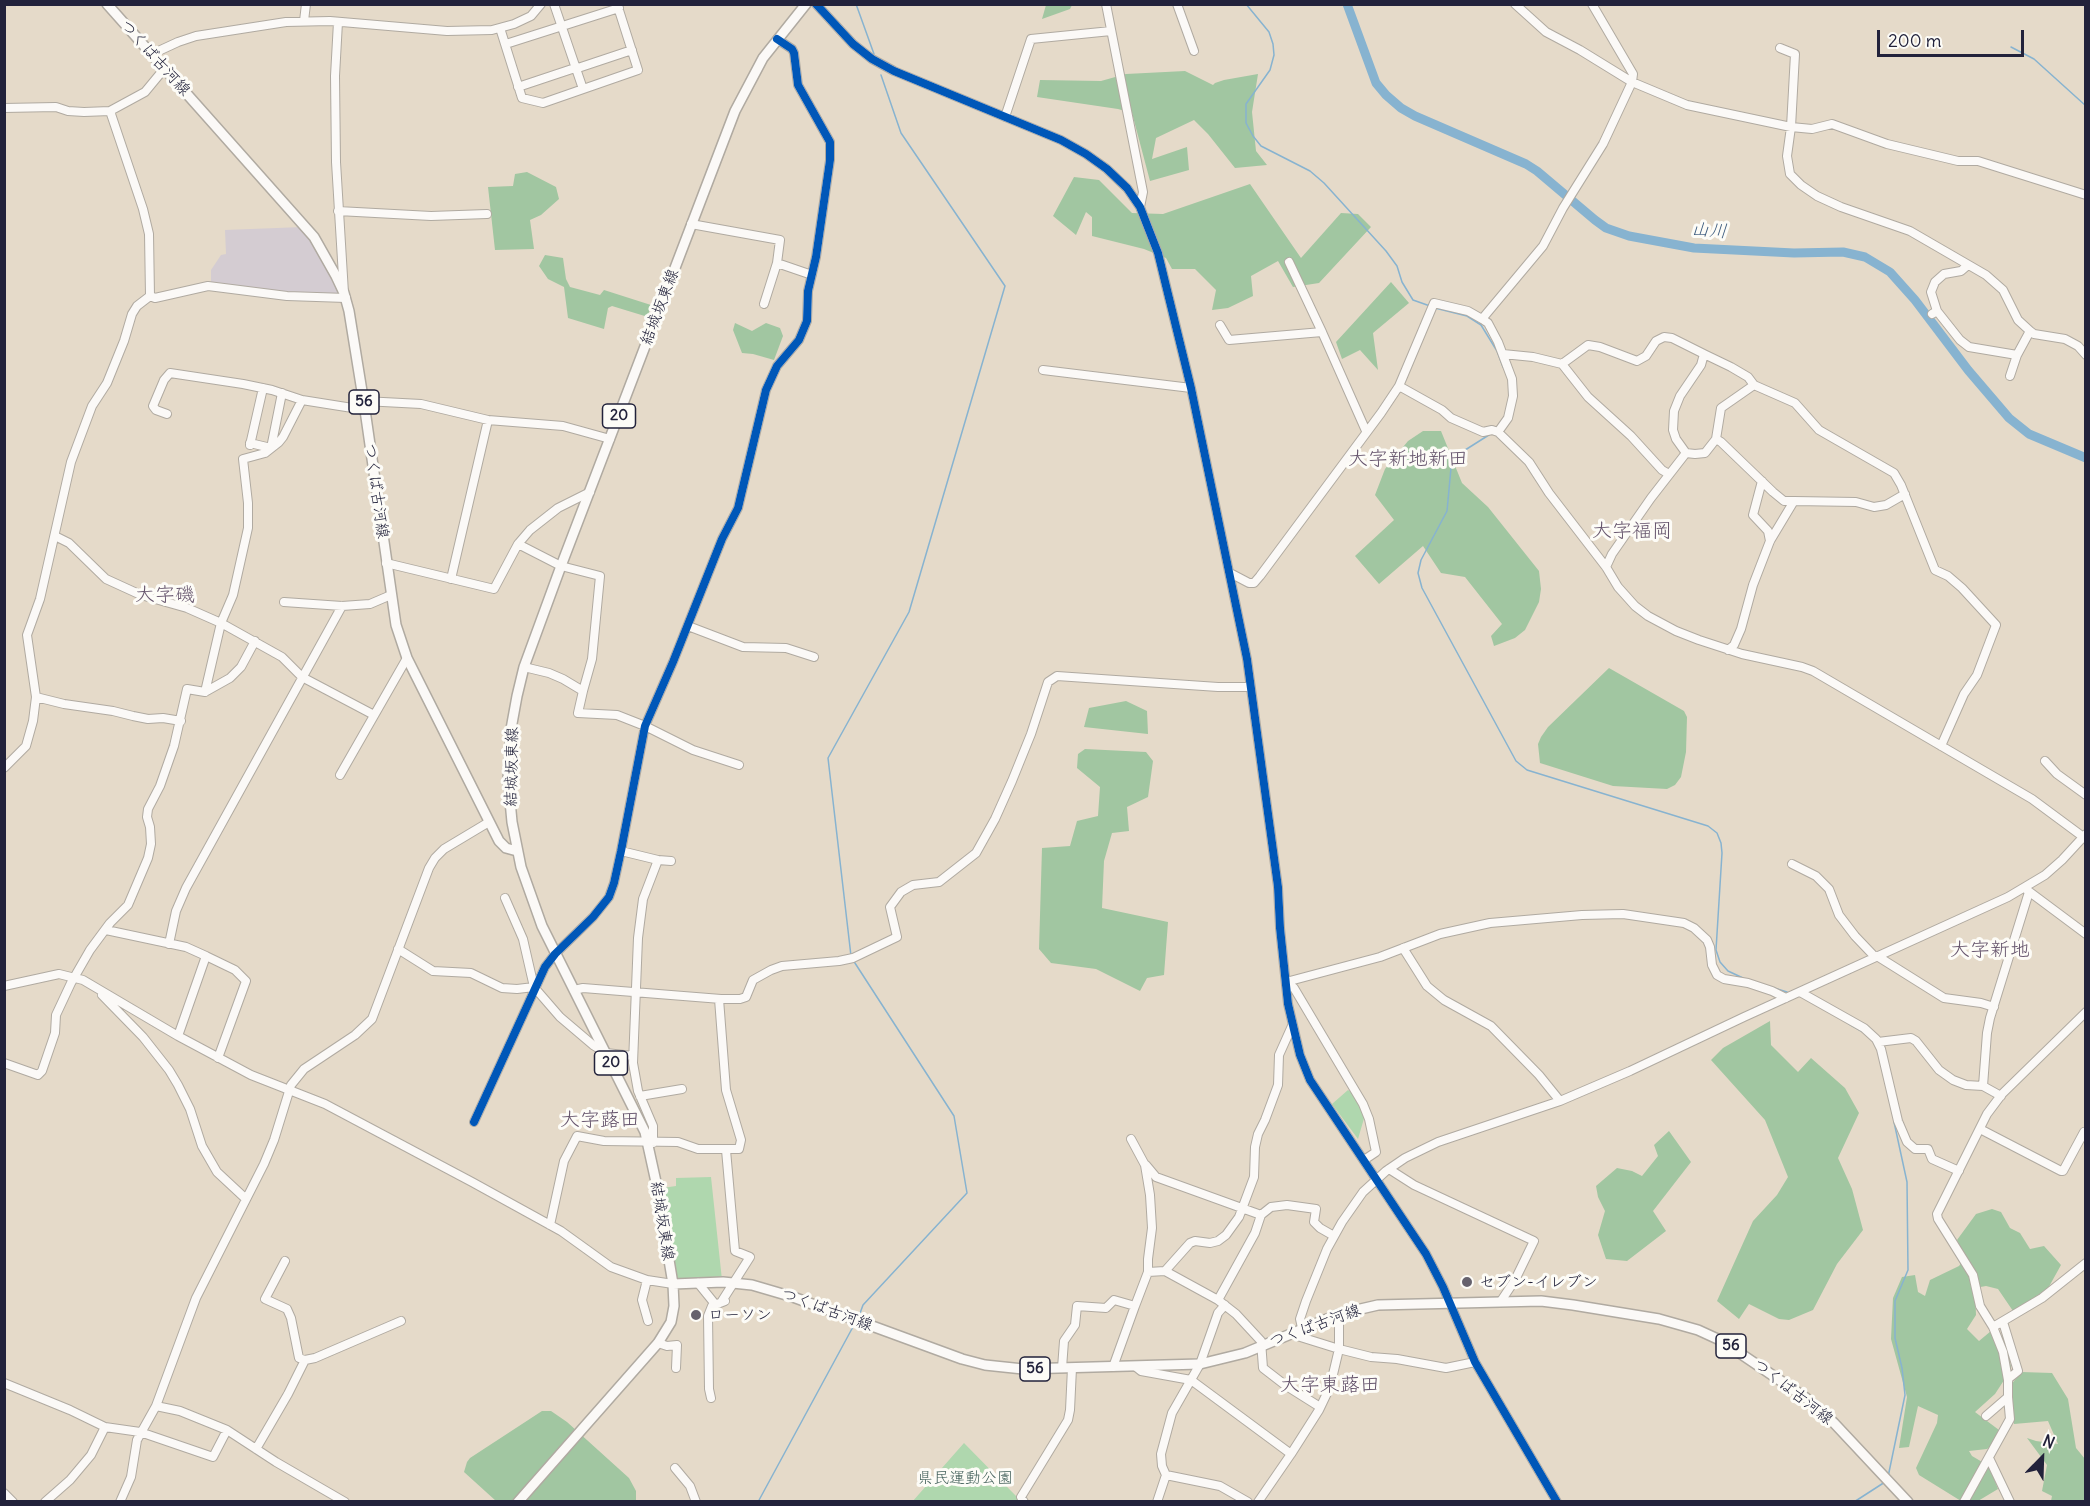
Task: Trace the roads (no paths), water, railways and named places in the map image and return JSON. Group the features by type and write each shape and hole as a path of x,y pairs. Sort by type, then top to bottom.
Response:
{"main road":[{"name":"つくば古河線","path":"107,4 314,237 345,295 365,405 396,625 407,658 489,822 502,845 517,851"},
{"name":"結城坂東線","path":"518,1502 658,1343 668,1329 674,1314 673,1284 651,1143 555,954 531,900 517,851 510,809 509,762 514,711 524,668 561,566 738,105 755,72 777,39 806,4"},
{"name":"つくば古河線","path":"673,1284 752,1285 792,1297 962,1359 1010,1368 1200,1364 1245,1353 1339,1314 1378,1305 1501,1301 1557,1303 1659,1319 1698,1330 1746,1356 1822,1412 1908,1502"}],"street":[{"path":"304,21 306,4"},
{"path":"152,54 196,36 286,22 338,22 470,31 500,27 531,16 541,4"},
{"path":"554,4 582,89"},
{"path":"816,4 852,45 872,59 894,71 1061,140 1107,169 1127,188 1140,207 1158,253 1191,388 1230,573 1250,687 1274,849 1286,982 1292,1026 1300,1055 1310,1080 1426,1254 1475,1362 1557,1502"},
{"path":"1106,4 1143,192 1140,207"},
{"path":"1177,4 1194,51"},
{"path":"1515,4 1546,33 1580,50 1632,82 1687,105 1791,127 1812,129 1832,124 1887,144 1958,161 1978,161 2085,195"},
{"path":"1482,319 1543,246 1563,208 1603,144 1632,82 1633,74 1592,4"},
{"path":"500,27 522,98 543,103 638,70 618,6 509,43"},
{"path":"150,296 156,298 208,286 287,296 345,295 338,212 335,76 338,22"},
{"path":"1005,117 1031,39 1111,31"},
{"path":"474,1122 545,967 609,897 621,851 645,726 722,539 738,508 766,390 777,366 799,340 807,321 808,291 830,160 830,142 798,85 792,49 777,39"},
{"path":"1780,48 1795,54 1787,156 1790,174 1817,196 1841,207 1910,231 1986,275 2003,290 2018,320 2030,331 2034,334 2065,339 2078,346 2085,355"},
{"path":"518,87 632,50"},
{"path":"4,108 49,106 84,112 110,111 145,92 164,69"},
{"path":"110,111 143,209 149,234 150,296"},
{"path":"338,212 431,216 487,214"},
{"path":"691,224 780,240 777,263 764,304"},
{"path":"1289,262 1366,431"},
{"path":"777,263 812,275"},
{"path":"1968,265 1961,271 1944,274 1935,282 1930,292 1934,312 1969,347 2017,355"},
{"path":"4,768 26,747 33,721 36,697 27,635 40,599 75,451 92,406 107,383 132,314 137,306 150,296"},
{"path":"1230,573 1249,583 1254,583 1381,413 1398,386 1434,303 1468,310 1488,323 1512,379 1513,396 1508,418 1498,432"},
{"path":"1220,325 1229,340 1322,332"},
{"path":"2010,376 2017,355 2030,331"},
{"path":"1562,364 1588,345 1600,347 1637,361 1646,356 1656,341 1664,337 1672,338 1731,367 1748,377 1754,385 1795,403 1819,430 1889,470 1898,479 1935,570 1948,576 1962,588 1996,625 1978,672 1964,694 1941,746"},
{"path":"1503,354 1533,357 1562,364 1587,397 1631,436 1662,470 1669,474"},
{"path":"1704,354 1701,365 1680,396 1674,411 1673,430 1676,440 1686,453 1705,453 1716,439 1721,408 1754,385"},
{"path":"1042,370 1191,388"},
{"path":"166,414 156,410 153,403 170,373 263,388 302,400 365,405 421,404 488,420 563,426 610,439"},
{"path":"1302,1328 1300,1319 1306,1301 1334,1236 1353,1205 1389,1169 1438,1142 1560,1101 1630,1071 2027,890 2062,860 2085,836 2032,799 1813,671 1728,650 1676,631 1648,616 1635,606 1618,587 1606,567 1549,493 1529,462 1498,432 1492,430 1483,432 1450,418 1442,410 1398,386"},
{"path":"263,388 250,445 271,448"},
{"path":"271,448 282,393"},
{"path":"205,692 221,623 233,595 248,528 248,503 242,461 244,458 260,455 284,437 302,400"},
{"path":"451,579 488,420"},
{"path":"1716,439 1722,442 1784,501 1856,502 1874,507 1886,505 1905,494"},
{"path":"1606,567 1612,554 1686,453"},
{"path":"1762,480 1753,515 1768,531 1770,541"},
{"path":"386,563 494,589 518,544 530,530 558,508 590,492"},
{"path":"1728,650 1734,645 1741,630 1753,585 1770,541 1794,501"},
{"path":"55,536 69,543 106,579 141,595 187,608 221,623 282,657 302,677 374,715"},
{"path":"518,544 561,566 600,576 592,659 578,713 617,716 645,726 693,750 739,765"},
{"path":"284,602 342,606 370,604 391,595"},
{"path":"170,944 176,911 186,888 342,606"},
{"path":"688,626 743,647 786,648 814,657"},
{"path":"4,1063 38,1076 40,1074 55,1033 56,1015 74,976 90,950 128,905 148,858 150,827 147,817 148,809 160,786 181,721 187,690 205,692 230,678 241,667 255,641"},
{"path":"340,775 407,658"},
{"path":"524,668 563,679 583,692"},
{"path":"574,990 583,988 740,999 746,997 753,980 782,966 853,958 897,937 890,907 901,892 913,885 939,882 976,853 1012,781 1048,682 1057,676 1218,687 1250,687"},
{"path":"36,697 64,704 113,711 133,717 181,721"},
{"path":"2045,760 2057,774 2085,795"},
{"path":"120,1502 131,1477 136,1440 156,1406 196,1298 274,1140 289,1089 304,1069 355,1035 372,1019 429,868 444,849 489,822"},
{"path":"621,851 671,861"},
{"path":"651,1143 653,1126 640,1096 633,1056 638,938 643,899 658,860"},
{"path":"1792,864 1816,876 1829,889 1839,915 1855,936 1876,957 1944,998 1994,1007"},
{"path":"2027,890 2085,934"},
{"path":"1983,1086 1987,1033 2027,890"},
{"path":"505,898 523,939 534,987 576,1033 606,1053 633,1056"},
{"path":"1286,982 1380,957 1440,934 1490,923 1623,914 1684,924 1694,928 1707,940 1717,975 1725,979 1748,983 1786,998"},
{"path":"106,930 186,948 235,970 246,981 218,1058"},
{"path":"1402,948 1427,986 1444,1000 1491,1026 1539,1075 1560,1101"},
{"path":"398,949 433,971 471,973 502,988 534,987"},
{"path":"178,1036 206,956"},
{"path":"4,986 51,975 74,976 218,1058 251,1075 325,1104 550,1225 611,1267 647,1280 673,1284"},
{"path":"1286,982 1294,988 1363,1104 1369,1119 1376,1152 1364,1160"},
{"path":"94,986 142,1036 169,1070 182,1093 202,1146 217,1172 246,1199"},
{"path":"1800,992 1864,1028 1878,1042 1898,1121 1907,1142 1916,1149 1928,1149 1932,1159 1959,1171"},
{"path":"550,1225 564,1161 577,1136 604,1141 674,1142 698,1149 738,1149 741,1140 726,1090 719,999"},
{"path":"1964,1502 2010,1419 2008,1379 2003,1352 1980,1306 1973,1275 1937,1216 1987,1114 2001,1096 2085,1012"},
{"path":"1165,1271 1195,1241 1210,1243 1218,1241 1226,1234 1243,1209 1254,1177 1255,1146 1258,1134 1278,1085 1279,1055 1292,1026"},
{"path":"1878,1042 1911,1038 1939,1070 1953,1080 1966,1085 1983,1086 2001,1096"},
{"path":"640,1096 682,1089"},
{"path":"1980,1129 2061,1171 2085,1133"},
{"path":"1131,1139 1145,1165 1156,1177 1261,1215"},
{"path":"711,1398 708,1316 712,1306 721,1302 750,1257 735,1251 726,1150"},
{"path":"1113,1367 1148,1272 1152,1228 1145,1165"},
{"path":"1389,1169 1414,1185 1534,1241 1515,1280 1501,1301"},
{"path":"1157,1502 1166,1475 1162,1466 1161,1454 1172,1413 1200,1364 1221,1302 1255,1233 1261,1215 1270,1207 1287,1205 1310,1207 1316,1209 1314,1222 1334,1236"},
{"path":"285,1261 265,1299 287,1309 299,1358 305,1360 315,1358 401,1321"},
{"path":"1993,1328 2042,1298 2085,1263"},
{"path":"1148,1272 1165,1271 1221,1302 1261,1341 1263,1368 1320,1407"},
{"path":"647,1280 642,1300 648,1321"},
{"path":"698,1283 721,1302"},
{"path":"1024,1502 1021,1497 1068,1420 1064,1341 1074,1325 1077,1306 1106,1308 1113,1300 1135,1306"},
{"path":"1258,1502 1320,1407 1332,1382 1339,1349 1339,1314"},
{"path":"2003,1322 2018,1371 2008,1379"},
{"path":"1292,1332 1294,1335 1371,1358 1397,1359 1446,1368 1475,1362"},
{"path":"658,1343 667,1346 677,1345 676,1368"},
{"path":"256,1449 288,1395 305,1360"},
{"path":"1136,1367 1141,1371 1191,1380 1291,1454"},
{"path":"4,1383 105,1427 140,1432 213,1457 227,1430"},
{"path":"1986,1416 2008,1396"},
{"path":"156,1406 180,1410 227,1430 345,1502"},
{"path":"45,1502 70,1480 91,1455 105,1427"},
{"path":"1989,1458 2010,1502"},
{"path":"675,1468 690,1486 696,1502"},
{"path":"1166,1475 1220,1486 1248,1502"},
{"path":"4,1493 13,1502"}],"waterway":[{"path":"856,4 874,54"},
{"path":"1246,4 1269,32 1274,55 1270,70 1246,104 1246,123 1253,136 1261,146 1310,171 1324,183 1386,251 1397,266 1402,282 1413,300 1430,306"},
{"name":"山川","path":"1347,4 1376,83 1401,108 1526,164 1606,228 1629,236 1694,248 1794,253 1843,252 1865,257 1890,272 2009,418 2029,434 2086,458"},
{"path":"2011,47 2034,59 2086,106"},
{"path":"851,956 828,758 909,612 1005,286 901,133 881,75"},
{"path":"1435,308 1467,316 1481,325 1497,351 1503,367"},
{"path":"1492,433 1462,452 1451,468 1447,511 1421,560 1418,573 1422,588 1516,761 1527,770 1708,826 1717,833 1722,853 1716,950 1720,962 1728,971 1743,978"},
{"path":"853,960 954,1116 967,1193 863,1305 859,1316"},
{"path":"1774,988 1787,992"},
{"path":"1849,1024 1863,1032"},
{"path":"1888,1477 1905,1395 1895,1338 1895,1301 1908,1270 1907,1182 1894,1122"},
{"path":"758,1502 854,1325"},
{"path":"1854,1502 1885,1482"}],"place":[{"name":"セブン-イレブン","path":"1467,1282"},
{"name":"ローソン","path":"696,1315"}],"district":[{"name":"大字新地新田","path":"1408,459"},
{"name":"大字福岡","path":"1632,531"},
{"name":"大字磯","path":"165,595"},
{"name":"大字新地","path":"1990,950"},
{"name":"大字蕗田","path":"600,1120"},
{"name":"大字東蕗田","path":"1330,1385"}],"park label":[{"name":"県民運動公園","path":"965,1478"}]}
